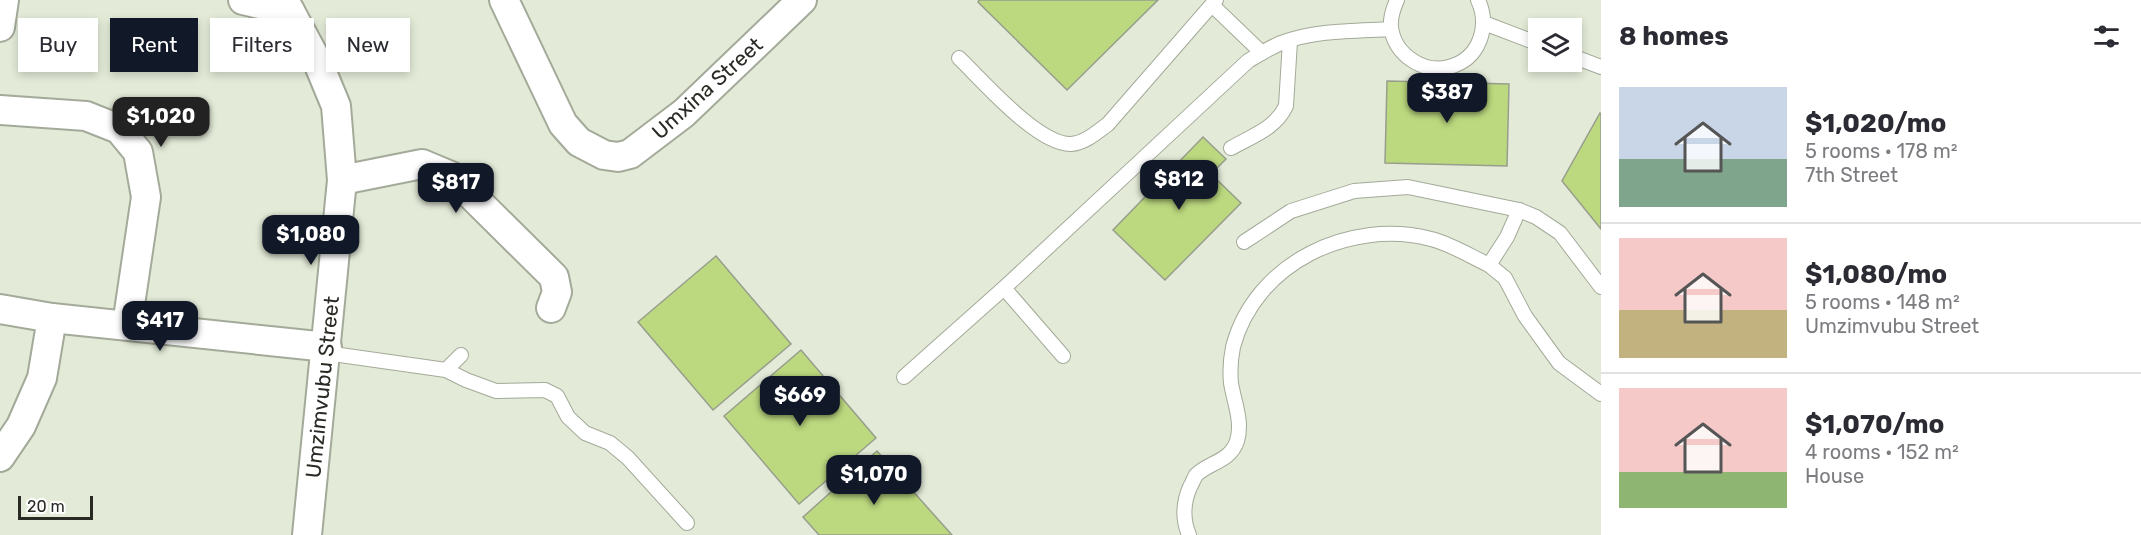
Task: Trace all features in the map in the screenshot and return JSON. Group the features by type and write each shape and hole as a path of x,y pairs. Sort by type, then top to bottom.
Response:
{"street":[{"path":"0,27 4,0"},
{"path":"243,0 287,6"},
{"name":"Umxina Street","path":"508,2 563,124 579,142 604,155 618,156 630,154 684,113 802,0"},
{"name":"Umzimvubu Street","path":"287,6 319,65 336,106 342,180 307,535"},
{"path":"0,110 86,116 119,129 138,152 146,197 127,325"},
{"path":"342,180 422,164 453,177 554,277 557,292 551,308"},
{"path":"0,309 51,318 127,325 326,350"},
{"path":"0,457 21,426 42,378 51,318"}],"lane":[{"path":"1397,0 1392,14 1391,28 1396,44 1406,56 1419,65 1434,68 1449,67 1463,60 1482,39 1484,23 1478,0"},
{"path":"959,58 1029,125 1058,143 1074,144 1088,139 1108,124 1214,2 1262,53"},
{"path":"1484,23 1528,40"},
{"path":"904,377 1004,288 1248,61 1281,43 1327,33 1391,28"},
{"path":"1231,148 1273,125 1283,112 1286,106 1290,41"},
{"path":"1582,60 1601,67"},
{"path":"1244,242 1292,211 1354,191 1408,187 1519,210 1536,217 1560,233 1601,287"},
{"path":"1489,265 1507,237 1519,210"},
{"path":"1189,535 1184,523 1185,499 1196,475 1220,461 1235,448 1239,433 1231,382 1233,349 1242,321 1268,284 1290,265 1318,249 1348,238 1376,234 1404,234 1432,239 1489,265 1505,278 1525,315 1559,363 1601,394"},
{"path":"1004,288 1063,356"},
{"path":"326,350 446,370 496,391 545,390 557,396 568,417 585,433 610,443 628,458 687,523"},
{"path":"446,370 461,355"}],"building":[{"path":"979,0 1158,0 1067,90 978,2"},
{"path":"1387,81 1509,84 1507,166 1385,163"},
{"path":"1601,114 1601,229 1562,181"},
{"path":"1203,137 1226,159 1211,174 1241,203 1165,280 1113,230"},
{"path":"716,256 791,344 713,410 638,322"},
{"path":"801,350 876,438 799,504 724,416"},
{"path":"877,451 952,535 819,535 803,517"}]}
